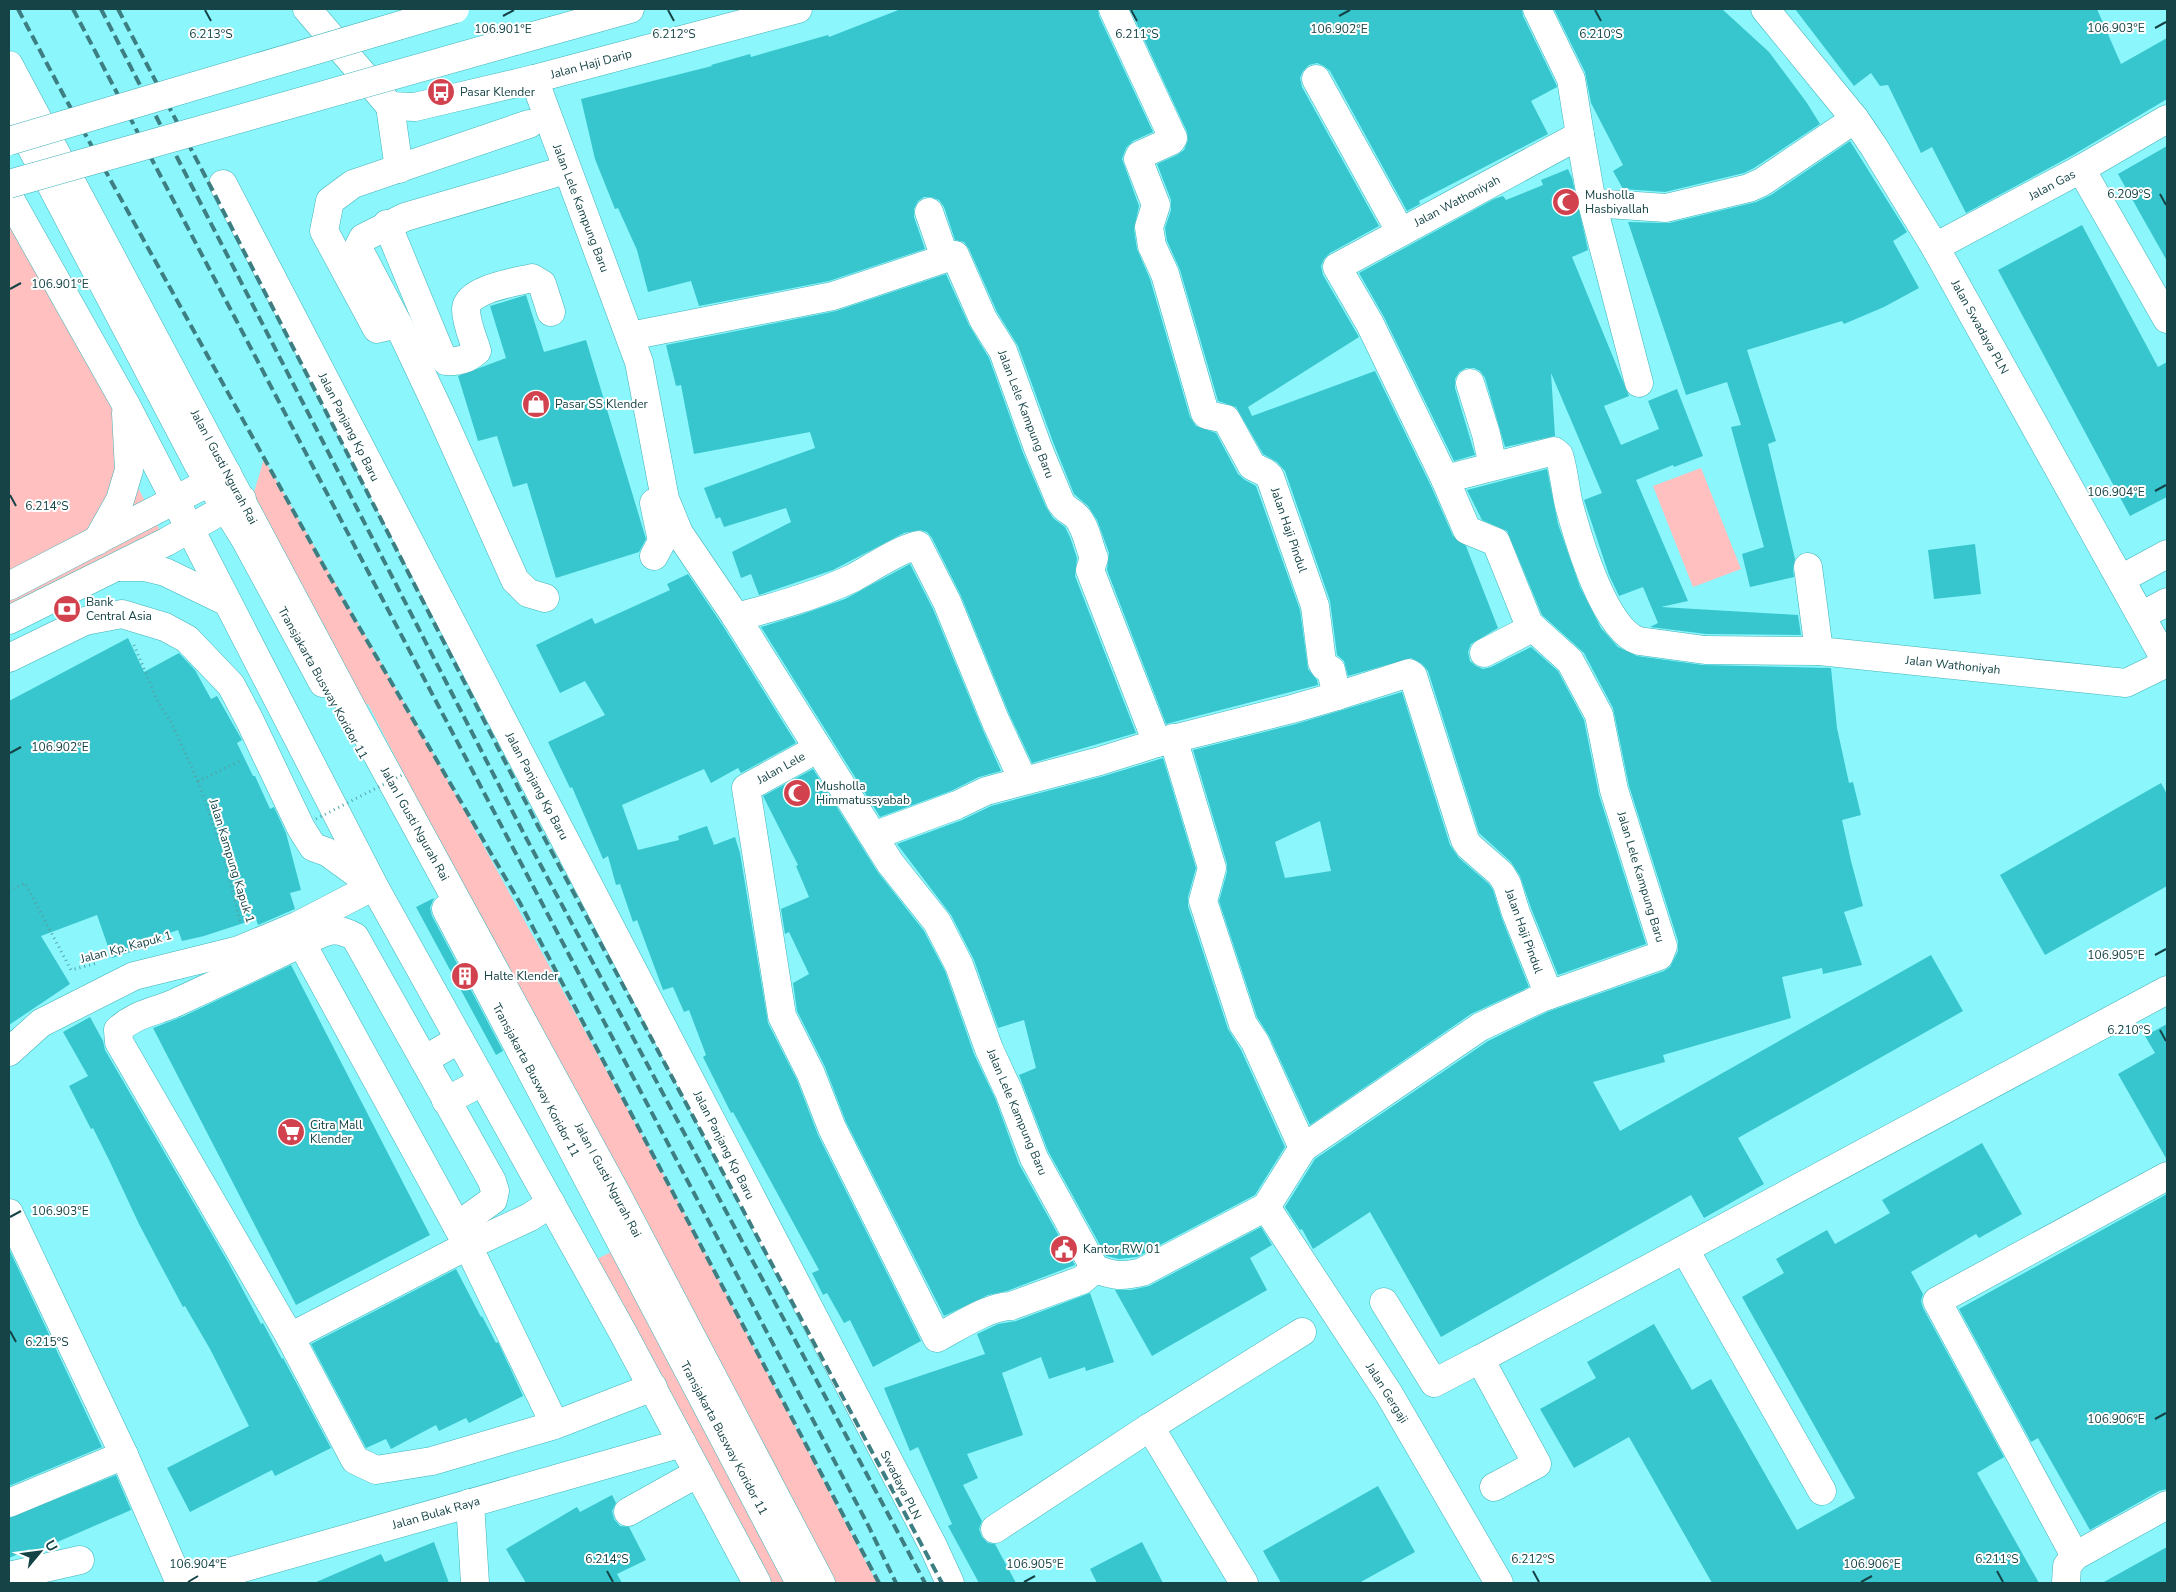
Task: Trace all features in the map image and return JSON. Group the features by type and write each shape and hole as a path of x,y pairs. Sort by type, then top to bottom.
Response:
{"street":[{"path":"307,9 390,106 399,169"},
{"path":"9,141 455,9"},
{"path":"9,184 630,9"},
{"name":"Jalan Haji Darip","path":"390,106 415,107 526,81 798,9"},
{"name":"Jalan Haji Pindul","path":"1113,9 1173,138 1171,141 1140,155 1138,159 1157,207 1150,220 1152,246 1166,274 1205,412 1207,415 1226,419 1252,466 1270,477 1295,552 1308,582 1317,614 1322,662 1324,666 1331,670 1337,696 1409,673 1413,676 1465,840 1469,846 1501,874 1508,884 1516,914 1549,995"},
{"path":"1537,9 1571,79 1592,203 1638,383"},
{"name":"Jalan Swadaya PLN","path":"1765,9 1855,119 1874,147 1935,247 2166,658"},
{"name":"Jalan I Gusti Ngurah Rai","path":"9,65 218,477 354,712 616,1193 821,1583"},
{"path":"1316,80 1400,231"},
{"path":"526,81 529,124 552,174 620,356 660,529 662,541 654,556"},
{"name":"Jalan Lele Kampung Baru","path":"526,81 639,362 665,499 679,533 736,617 890,864 937,922 959,965 989,1050 1009,1092 1034,1158 1095,1269"},
{"path":"9,105 198,464 218,477 9,586"},
{"path":"1592,203 1666,208 1749,188 1762,182 1855,119"},
{"name":"Jalan Gas","path":"1935,247 2081,169 2167,119"},
{"path":"398,324 378,330 324,231 330,201 354,184 529,124"},
{"name":"Jalan Wathoniyah","path":"1445,479 1370,324 1337,267 1400,231 1580,135"},
{"path":"2081,169 2167,318"},
{"path":"545,598 528,593 515,580 398,324 358,248 363,238 388,224 552,174"},
{"name":"Jalan Panjang Kp Baru","path":"223,184 850,1388"},
{"path":"9,197 125,403 368,889 458,1040 551,1203 653,1387 757,1583"},
{"path":"630,336 832,296 945,258 930,212"},
{"path":"388,224 440,352 446,360 457,362 468,358 477,351 466,310 468,302 480,292 532,278 542,284 552,312"},
{"name":"Jalan Lele Kampung Baru","path":"945,258 955,255 983,319 1003,351 1038,448 1060,501 1082,525 1094,558 1090,570 1165,741 1212,868 1203,901 1243,1024 1255,1042 1303,1148"},
{"path":"1445,479 1493,466 1486,434 1470,383"},
{"path":"97,541 120,500 129,470 125,403"},
{"name":"Jalan Wathoniyah","path":"1493,466 1554,451 1559,456 1569,503 1597,591 1613,617 1632,639 1705,650 1819,651 2126,683 2166,658"},
{"name":"Jalan Lele Kampung Baru","path":"1266,1207 1303,1148 1480,1027 1549,995 1659,956 1663,946 1614,790 1597,710 1570,661 1532,628 1527,620 1496,542 1468,533 1445,479"},
{"path":"9,620 234,504"},
{"name":"Transjakarta Busway Koridor 11","path":"234,504 245,539 469,952 800,1583"},
{"path":"736,617 812,595 855,577 864,570 918,545 948,602 996,722 1022,780"},
{"path":"2121,579 2167,554"},
{"path":"116,566 144,567 166,572 225,601"},
{"path":"1808,567 1819,651"},
{"path":"2141,616 2167,602"},
{"path":"9,658 85,621 122,614 166,627 187,639 231,685 264,749 301,828 313,847 327,852 368,889"},
{"path":"1484,653 1532,628"},
{"path":"872,836 957,806 986,791 1022,780 1100,761 1165,741 1337,696"},
{"name":"Jalan Lele","path":"817,749 746,788 782,1016 811,1074 832,1128 937,1338 992,1310 1003,1306 1011,1306 1082,1280 1095,1269"},
{"path":"9,1052 41,1023 134,976 250,946 286,932 368,889"},
{"path":"462,1236 493,1200 495,1191 492,1181 355,937 343,930 335,929 174,1004 150,1010 127,1022 118,1030 119,1042 290,1337 355,1460 376,1470 432,1461 554,1425 653,1387"},
{"path":"300,944 307,953 462,1236 554,1425"},
{"path":"1384,1302 1434,1383 2167,990"},
{"path":"424,1060 458,1040"},
{"path":"446,1101 482,1082"},
{"path":"2075,1556 1937,1301 2167,1176"},
{"path":"290,1337 462,1236 530,1217 551,1203"},
{"path":"1095,1269 1115,1276 1142,1272 1266,1207"},
{"name":"Jalan Gergaji","path":"1266,1207 1389,1394 1499,1583"},
{"path":"9,1213 124,1455 180,1583"},
{"path":"1685,1250 1822,1491"},
{"path":"995,1529 1150,1427 1302,1332"},
{"path":"1480,1359 1537,1464 1494,1487"},
{"name":"Swadaya PLN","path":"850,1388 950,1583"},
{"path":"1150,1427 1244,1583"},
{"name":"Jalan Bulak Raya","path":"190,1583 682,1443"},
{"path":"9,1503 124,1455"},
{"path":"628,1512 698,1472"},
{"path":"470,1503 475,1583"},
{"path":"2066,1583 2067,1566 2075,1556 2167,1505"},
{"path":"9,1576 80,1560"}],"path":[{"path":"122,614 158,702 171,722 198,781 264,749"},
{"path":"316,819 404,774"},
{"name":"Jalan Kampung Kapuk 1","path":"198,781 224,856 240,924 250,946"},
{"name":"Jalan Kp. Kapuk 1","path":"9,891 25,883 72,970 106,961"}],"shaded area":[{"path":"9,197 125,403 133,478 166,542 9,620"},
{"path":"264,459 435,757 673,1192 877,1583 821,1583 368,704 354,712 248,512"},
{"path":"1701,468 1741,569 1693,587 1653,486"},
{"path":"623,1246 800,1583 757,1583 585,1265"}],"building":[{"path":"901,9 1098,9 1099,16 1153,132 1133,141 1126,148 1122,159 1139,206 1134,229 1137,249 1150,279 1190,417 1196,426 1216,433 1238,474 1256,486 1300,610 1308,669 1317,680 1318,685 1166,724 1107,570 1109,553 1097,520 1088,506 1074,494 1018,346 997,312 969,249 964,242 955,240 944,207 939,200 924,197 918,201 914,209 914,217 925,249 829,281 699,306 691,281 648,292 637,250 618,208 615,209 595,159 581,99 712,66 750,54 751,57 828,35 829,37"},
{"path":"1130,9 1522,9 1523,16 1557,87 1531,101 1548,134 1419,201 1420,204 1407,211 1330,71 1317,63 1309,65 1303,71 1300,78 1302,87 1379,226 1330,253 1324,259 1321,266 1323,275 1359,337 1248,407 1252,416 1375,371 1453,536 1466,546 1498,628 1471,644 1468,652 1470,661 1483,669 1491,667 1531,647 1558,671 1584,720 1599,795 1646,944 1558,975 1520,876 1511,862 1479,833 1428,671 1422,664 1411,658 1348,676 1344,661 1337,655 1330,601 1285,471 1277,462 1263,454 1236,407 1218,401 1180,270 1167,241 1165,228 1171,210 1171,200 1157,164 1184,150 1188,140 1187,132"},
{"path":"1554,9 1722,9 1769,52 1807,103 1820,124 1744,173 1665,192 1623,189 1613,171 1623,165 1591,103 1585,72"},
{"path":"1795,9 2097,9 2121,64 2167,38 2167,99 2073,155 1966,213 1932,147 1921,153 1888,85 1880,86 1871,73 1854,86"},
{"path":"1850,141 1907,232 1893,241 1919,288 1884,307 1844,324 1842,321 1747,350 1776,441 1768,444 1795,559 1794,577 1750,587 1742,554 1764,547 1731,427 1741,425 1727,382 1686,395 1628,222 1669,223 1756,202 1771,195"},
{"path":"2167,146 2167,261 2118,174"},
{"path":"1568,169 1572,178 1588,250 1572,257 1629,396 1604,406 1621,445 1659,429 1648,401 1677,389 1703,456 1674,467 1673,465 1636,480 1688,601 1661,607 1798,615 1801,635 1706,634 1650,627 1658,623 1643,587 1619,596 1609,575 1584,500 1602,493 1551,373 1555,436 1505,447 1485,378 1480,371 1474,368 1466,368 1459,372 1455,379 1455,388 1475,455 1454,461 1384,317 1359,273 1494,199 1503,196 1506,200 1543,185 1541,180"},
{"path":"2082,225 2158,367 2167,362 2167,497 2130,516 1998,270"},
{"path":"946,274 969,325 989,358 1023,453 1046,507 1053,518 1065,527 1070,537 1077,558 1075,576 1136,733 1032,763 1010,716 961,596 932,538 927,532 920,530 904,533 833,570 759,595 751,574 741,578 732,552 791,522 786,508 724,527 720,517 716,519 704,488 815,448 810,432 694,454 681,385 676,386 666,345 836,311"},
{"name":"Pasar SS Klender","path":"526,295 544,352 586,340 646,539 639,552 556,578 527,483 513,487 497,436 478,441 458,376 506,358 490,306"},
{"path":"1547,469 1558,524 1580,587 1601,628 1618,647 1637,656 1703,665 1831,668 1837,728 1849,783 1853,782 1861,815 1842,820 1863,906 1844,912 1862,965 1823,974 1822,968 1782,977 1791,1018 1663,1055 1665,1062 1593,1082 1620,1131 1931,955 1963,1011 1738,1138 1764,1184 1704,1218 1691,1195 1441,1337 1370,1212 1313,1249 1302,1229 1300,1230 1285,1207 1315,1159 1488,1041 1547,1012 1664,971 1670,967 1678,951 1678,941 1629,786 1613,708 1584,653 1542,615 1507,531 1482,520 1467,490"},
{"path":"1975,544 1981,594 1934,599 1928,550"},
{"path":"910,564 933,609 1001,771 979,777 951,791 880,817 761,627 845,599"},
{"path":"688,574 796,743 741,773 738,768 711,783 704,769 622,805 638,850 679,840 678,836 707,826 714,845 735,837 740,853 768,1023 797,1080 818,1135 921,1341 873,1367 850,1320 844,1323 827,1293 823,1295 812,1273 819,1270 733,1112 731,1113 703,1057 706,1055 689,1010 684,1012 673,987 663,990 637,920 633,922 620,884 616,885 608,856 603,859 572,787 570,788 548,742 605,715 585,681 560,693 536,645 592,618 595,624 670,590 667,584"},
{"path":"128,638 144,672 179,653 195,670 211,699 217,696 242,740 237,743 253,776 255,776 270,809 274,807 286,833 301,890 290,893 295,909 258,925 256,919 182,941 178,930 138,944 140,949 112,958 97,915 41,936 70,984 9,1025 9,701"},
{"path":"1402,692 1450,845 1459,858 1489,884 1493,890 1502,919 1529,987 1471,1014 1310,1125 1269,1036 1257,1017 1219,901 1227,872 1227,864 1193,750 1296,724","holes":["1320,821 1331,871 1285,878 1275,842"]},
{"path":"1163,758 1196,868 1188,897 1188,906 1228,1029 1241,1050 1285,1147 1255,1195 1137,1257 1119,1259 1106,1256 1048,1151 1019,1075 1036,1068 1024,1020 998,1028 974,960 951,915 897,844 962,820 991,806"},
{"path":"813,769 877,871 924,931 945,971 974,1054 995,1098 1019,1164 1075,1265 1007,1291 988,1295 944,1316 846,1122 825,1067 797,1011 793,983 809,974 789,932 785,934 781,909 809,897 796,866 798,865 763,796"},
{"path":"2161,783 2167,794 2167,886 2045,955 2000,875"},
{"path":"434,898 430,908 432,916 503,1051 496,1055 416,907"},
{"name":"Citra Mall Klender","path":"291,965 430,1235 296,1305 153,1028 184,1016"},
{"path":"90,1017 103,1041 105,1050 228,1262 261,1324 263,1323 283,1358 331,1448 275,1476 272,1470 190,1512 167,1468 249,1426 210,1349 185,1306 183,1307 160,1264 93,1128 91,1129 69,1086 88,1076 63,1032"},
{"path":"2167,1024 2167,1160 2118,1074 2155,1053 2145,1036"},
{"path":"1982,1143 2022,1214 1979,1238 1976,1234 1911,1272 1923,1294 1921,1301 1923,1308 2004,1457 1977,1473 2039,1583 1712,1583 1629,1437 1574,1468 1540,1409 1596,1378 1587,1362 1654,1324 1692,1390 1711,1379 1797,1530 1855,1498 1742,1297 1784,1273 1776,1259 1827,1230 1835,1244 1890,1213 1882,1200"},
{"path":"2167,1194 2167,1489 2159,1491 2090,1530 2038,1438 2031,1442 1959,1309"},
{"path":"1261,1227 1272,1245 1250,1258 1267,1290 1152,1356 1115,1290 1131,1290 1149,1286"},
{"path":"9,1249 102,1447 9,1486"},
{"path":"456,1269 481,1317 496,1343 498,1342 523,1396 469,1423 466,1418 439,1431 436,1425 391,1449 386,1439 366,1448 311,1344"},
{"path":"1090,1293 1114,1362 1086,1371 1085,1367 1049,1379 1041,1357 1002,1373 1023,1435 967,1454 978,1478 963,1485 982,1521 979,1529 982,1537 988,1543 995,1544 1016,1583 979,1583 948,1526 952,1524 918,1447 910,1451 884,1388 985,1354 977,1334 998,1324 1016,1321"},
{"path":"116,1475 131,1510 32,1553 30,1549 9,1558 9,1518"},
{"path":"1378,1486 1415,1552 1359,1583 1281,1583 1263,1551"},
{"path":"612,1495 616,1503 612,1511 614,1519 620,1526 629,1527 646,1560 617,1574 622,1583 526,1583 506,1549 577,1507 580,1512"},
{"path":"434,1542 449,1583 314,1583 381,1554 385,1562"},
{"path":"1142,1542 1163,1583 1097,1583 1090,1569"},
{"path":"2167,1547 2167,1583 2102,1583"}],"railway":[{"path":"18,9 327,572 520,903 879,1583"},
{"path":"73,9 868,1525 896,1583"},
{"path":"101,9 524,834 925,1583"},
{"path":"118,9 538,826 942,1583"}],"place":[{"name":"Pasar Klender","path":"441,92"},
{"name":"Musholla Hasbiyallah","path":"1566,202"},
{"name":"Pasar SS Klender","path":"536,404"},
{"name":"Bank Central Asia","path":"67,609"},
{"name":"Musholla Himmatussyabab","path":"797,793"},
{"name":"Halte Klender","path":"465,976"},
{"name":"Citra Mall Klender","path":"291,1132"},
{"name":"Kantor RW 01","path":"1064,1249"}]}
